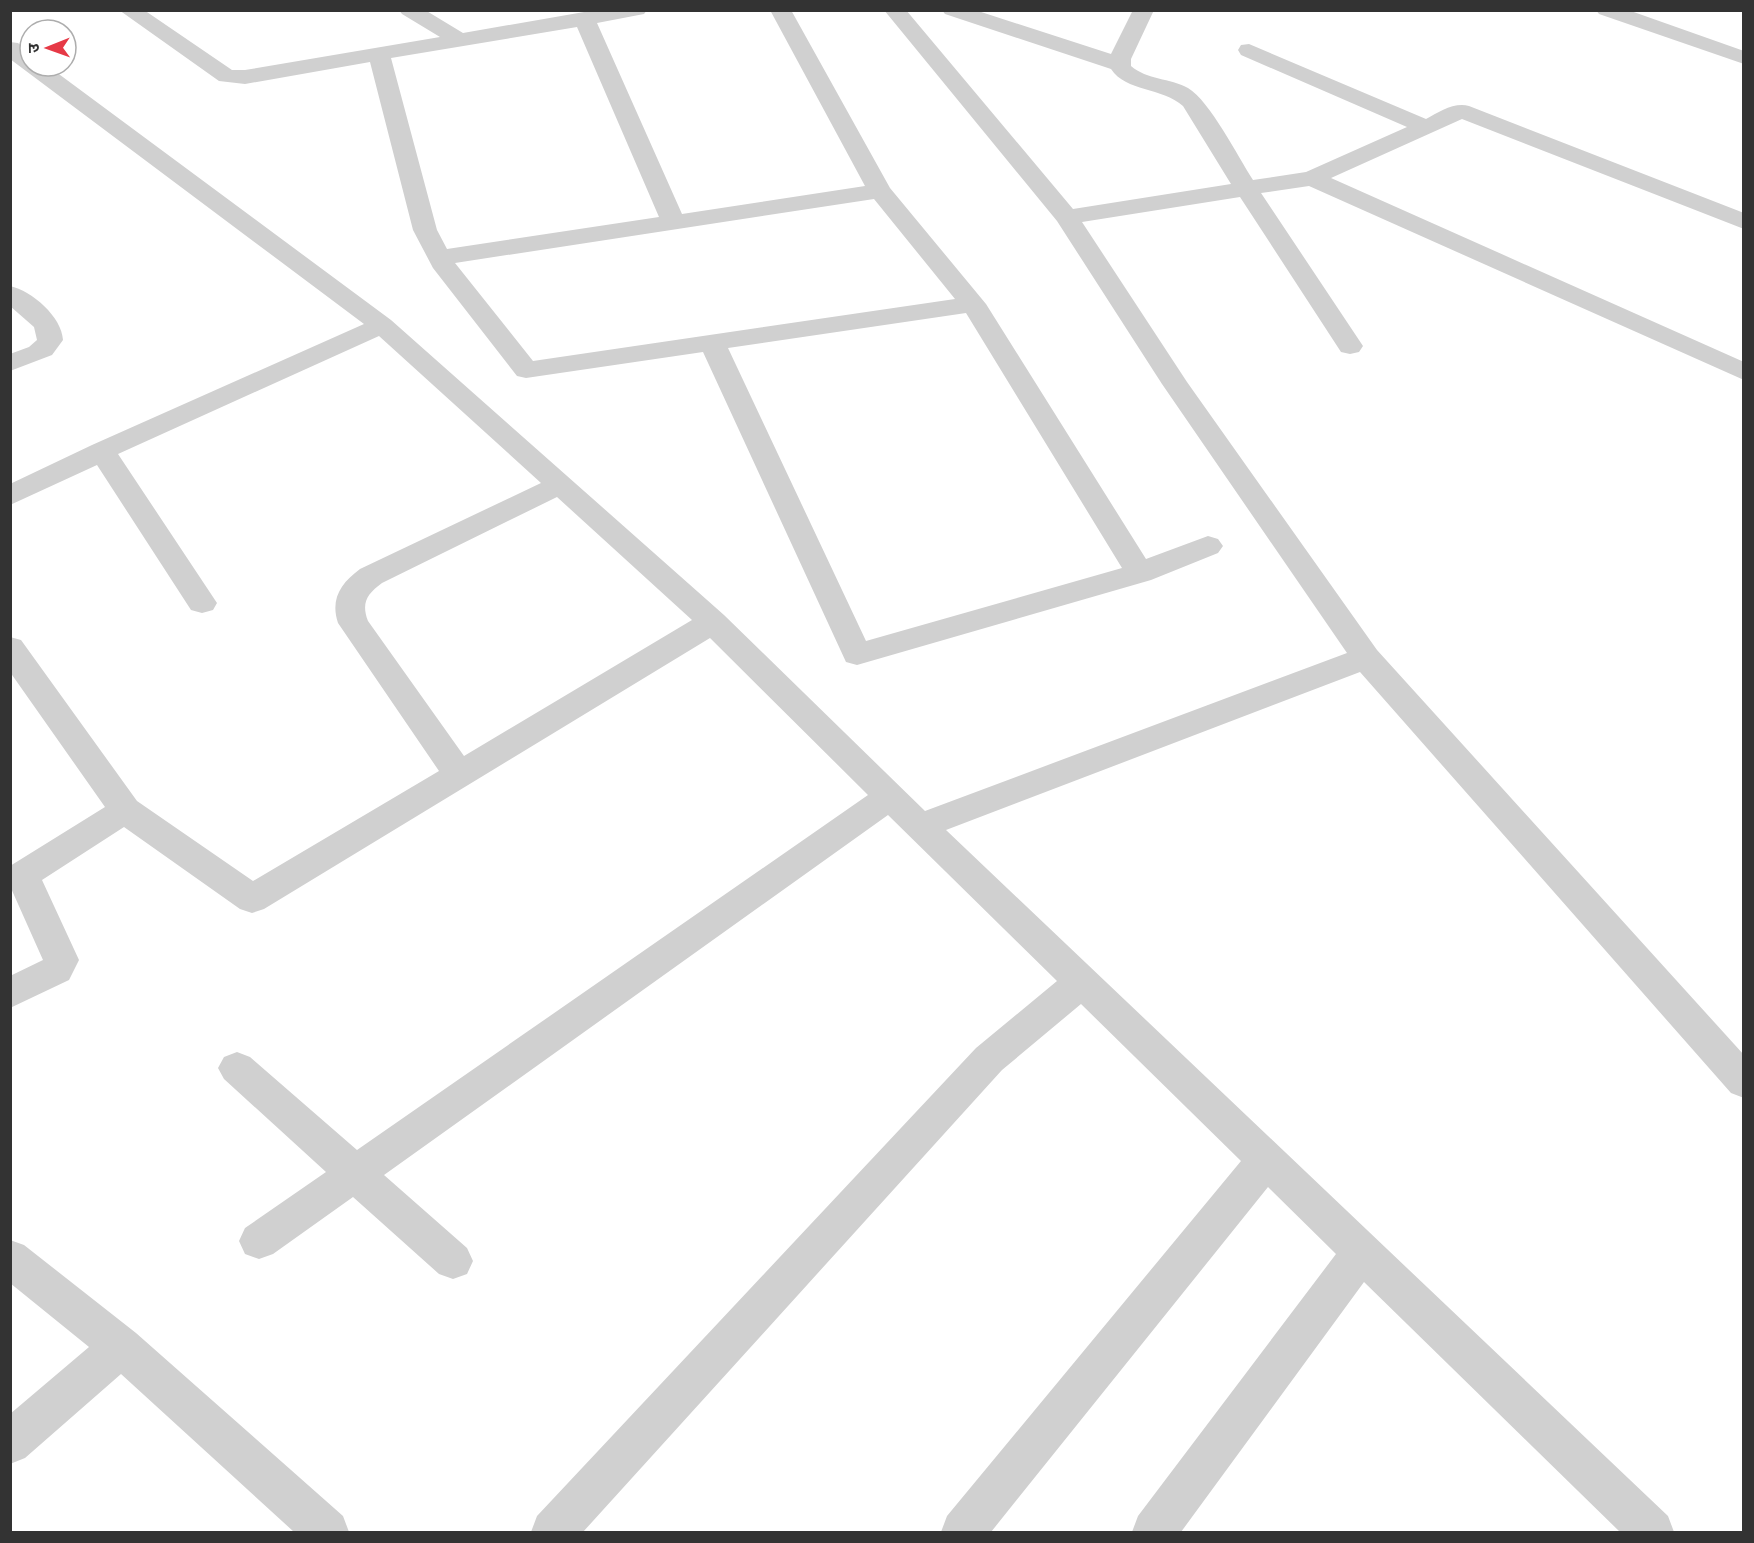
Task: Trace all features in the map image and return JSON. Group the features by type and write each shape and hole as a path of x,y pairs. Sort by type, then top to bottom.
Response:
{"street":[{"path":"129,10 227,76 244,77 608,12 637,10"},
{"path":"409,10 458,39"},
{"path":"780,10 880,191 973,304 1140,573"},
{"path":"894,10 1067,217 1175,384 1366,658 1743,1082"},
{"path":"952,10 1119,64 1127,74 1183,94 1192,102 1350,346"},
{"path":"1606,10 1743,58"},
{"path":"1119,64 1141,11"},
{"path":"584,18 673,222"},
{"path":"1249,50 1426,127"},
{"path":"379,53 425,230 440,258 526,370 973,304"},
{"path":"50,78 382,325 713,622 890,797 1652,1533"},
{"path":"1067,217 1312,178 1461,111 1743,222"},
{"path":"1312,178 1743,372"},
{"path":"440,258 880,191"},
{"path":"10,293 45,322 51,339 46,347 10,363"},
{"path":"10,496 102,451 382,325"},
{"path":"713,344 857,654 1140,573 1208,546"},
{"path":"102,451 202,603"},
{"path":"459,774 353,623 348,612 348,601 360,584 371,576 559,484"},
{"path":"10,648 125,810 252,899 713,622"},
{"path":"920,826 1366,658"},
{"path":"259,1241 890,797"},
{"path":"10,993 56,970 61,960 23,875 125,810"},
{"path":"553,1533 989,1059 1082,982"},
{"path":"237,1068 453,1261"},
{"path":"963,1533 1266,1160"},
{"path":"1154,1533 1362,1253"},
{"path":"10,1258 122,1347 327,1533"},
{"path":"10,1443 122,1347"}]}
